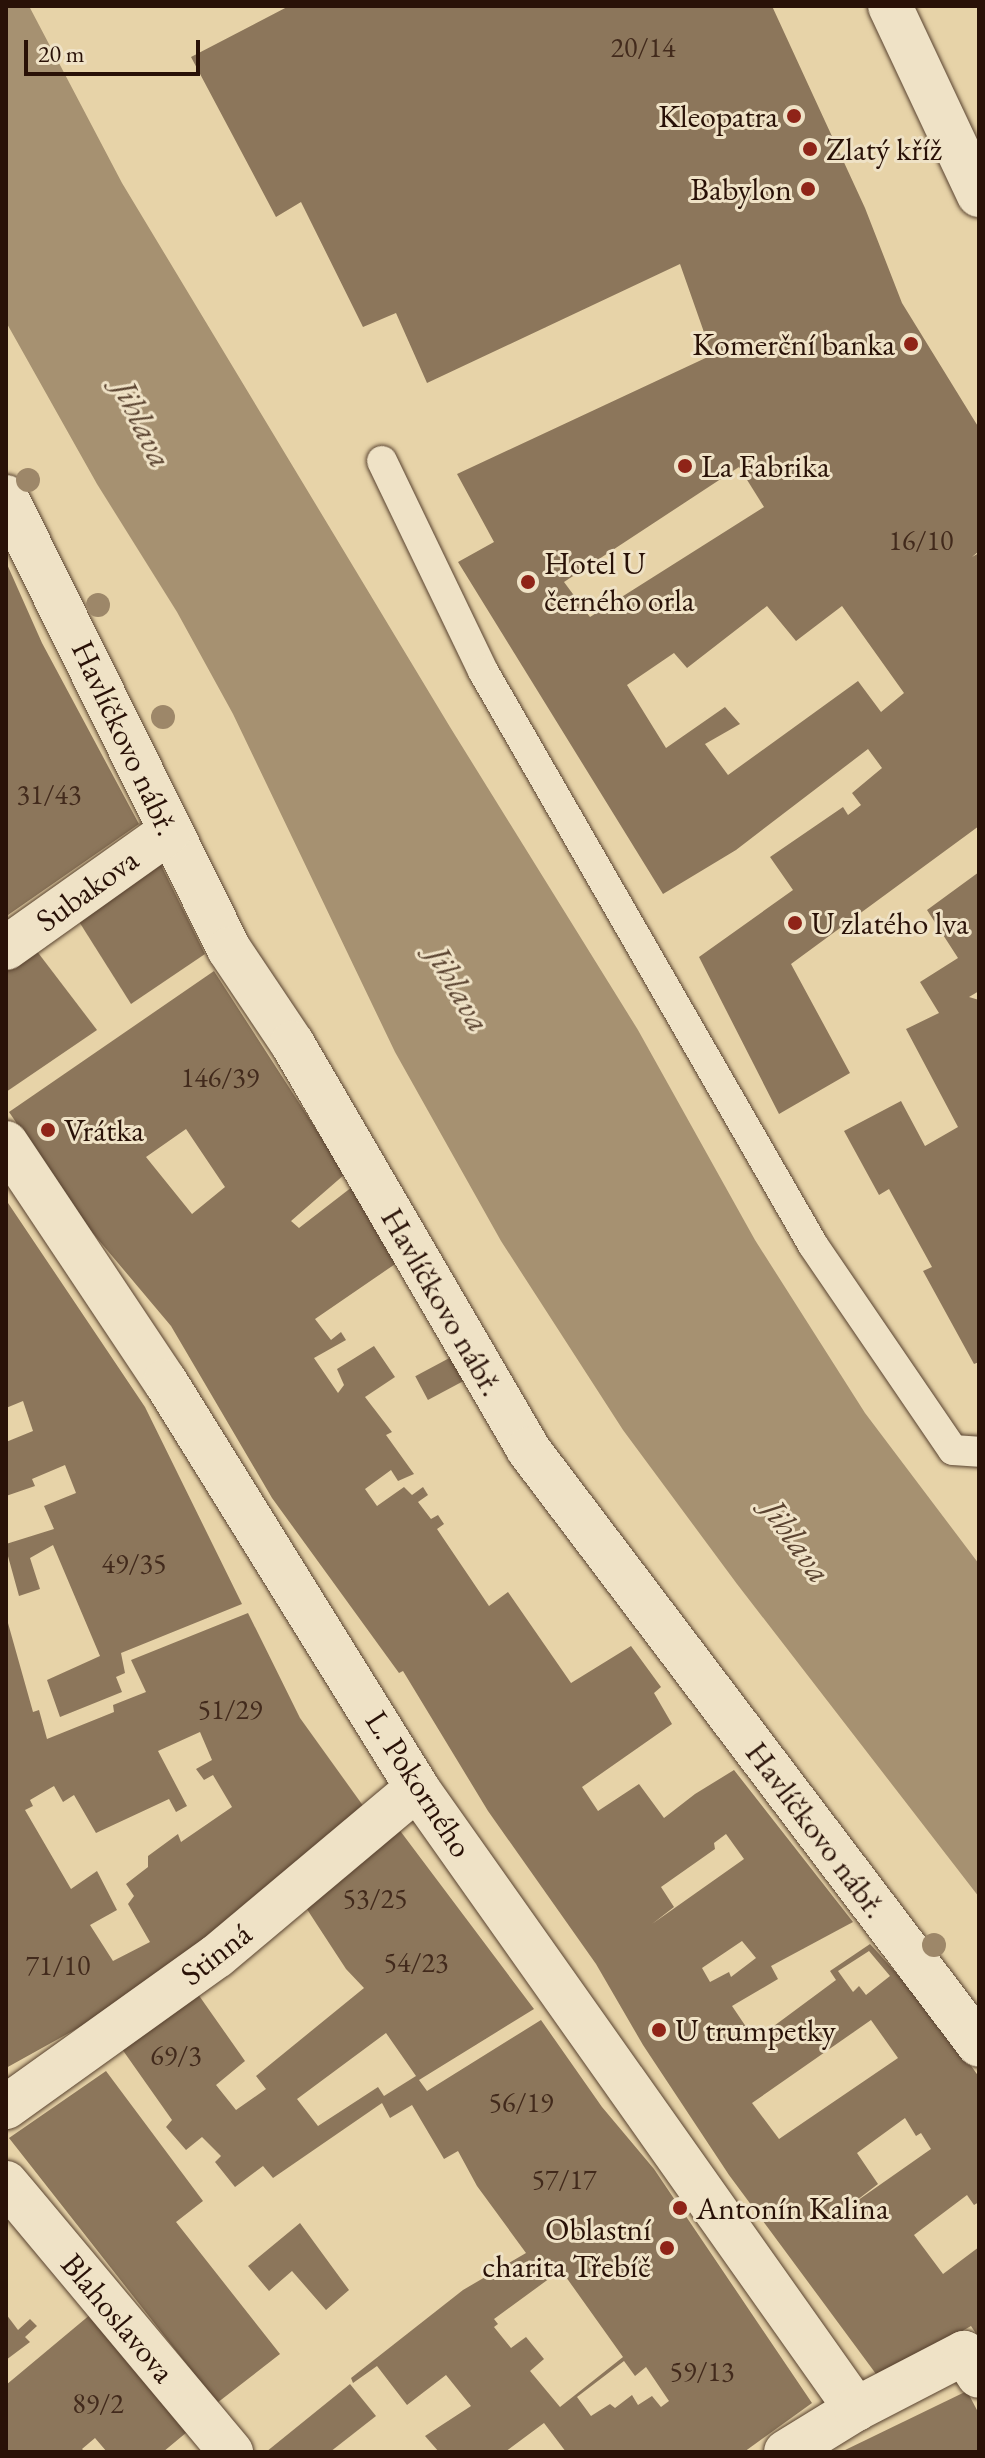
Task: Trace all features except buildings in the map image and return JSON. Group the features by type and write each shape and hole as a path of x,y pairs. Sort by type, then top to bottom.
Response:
{"street":[{"path":"890,6 979,195"},
{"name":"Havlíčkovo nábř.","path":"6,497 147,777 169,832 229,949 292,1043 528,1449 979,2045"},
{"name":"Subakova","path":"6,948 169,832"},
{"name":"L. Pokorného","path":"6,1143 165,1381 417,1788 856,2409"},
{"name":"Stinná","path":"6,2107 217,1956 417,1788"},
{"name":"Blahoslavova","path":"6,2183 231,2452"},
{"path":"786,2452 856,2409 964,2353 979,2376"}],"lane":[{"path":"382,461 483,671 813,1245 953,1450 979,1452"}],"water":[{"name":"Jihlava","path":"6,6 29,6 122,183 450,727 638,1030 755,1240 865,1413 979,1564 979,1897 737,1584 623,1430 501,1241 395,1052 233,714 177,612 97,484 6,322"}],"place":[{"name":"Kleopatra","path":"794,116"},
{"name":"Zlatý kříž","path":"810,149"},
{"name":"Babylon","path":"808,189"},
{"name":"Komerční banka","path":"911,344"},
{"name":"La Fabrika","path":"685,466"},
{"name":"Hotel U černého orla","path":"528,582"},
{"name":"U zlatého lva","path":"795,923"},
{"name":"Vrátka","path":"48,1130"},
{"name":"U trumpetky","path":"659,2030"},
{"name":"Antonín Kalina","path":"680,2208"},
{"name":"Oblastní charita Třebíč","path":"667,2248"}]}
